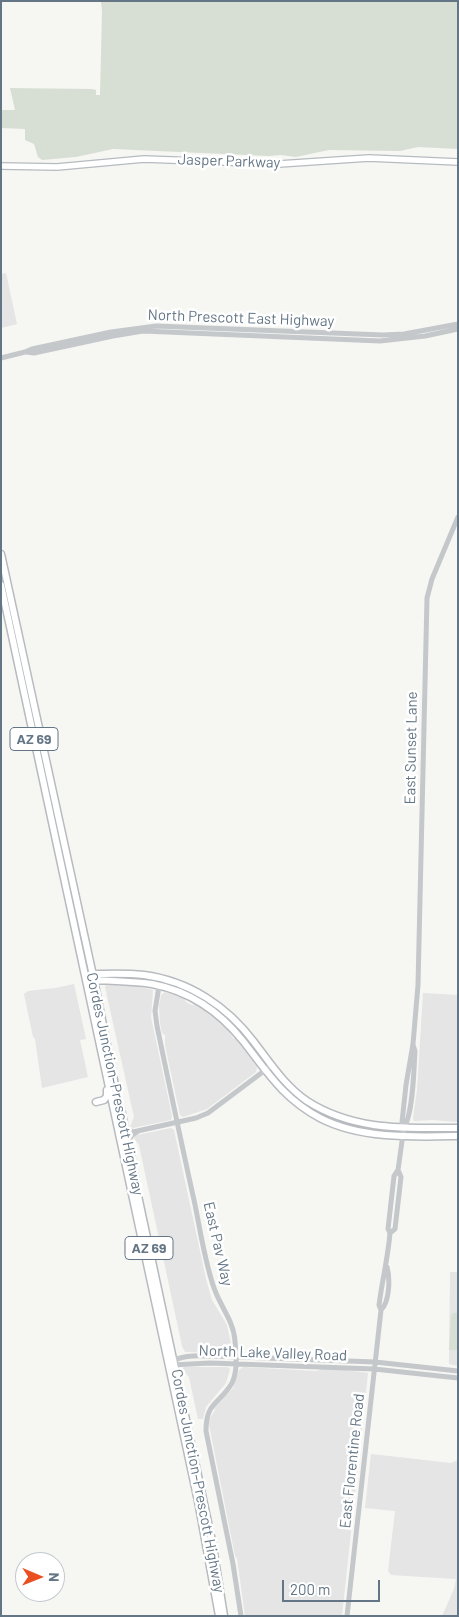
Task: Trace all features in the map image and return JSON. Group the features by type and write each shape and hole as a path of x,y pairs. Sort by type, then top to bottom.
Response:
{"main road":[{"name":"Jasper Parkway","path":"1,166 57,167 144,158 279,164 369,158 458,162"},
{"name":"Cordes Junction–Prescott Highway","path":"1,554 118,1094 224,1616"},
{"name":"Cordes Junction–Prescott Highway","path":"1,585 85,976 172,1363"},
{"path":"85,976 138,983 143,980 160,982 187,988 204,995 242,1026 272,1065 298,1094 323,1110 359,1123 377,1126 458,1128"},
{"path":"93,977 145,976 203,1003 218,1014 236,1032 286,1095 322,1119 361,1132 458,1136"},
{"path":"96,1102 104,1100 108,1093 100,1056 100,1042"},
{"name":"Cordes Junction–Prescott Highway","path":"214,1566 219,1616"}],"street":[{"name":"North Prescott East Highway","path":"351,337 404,334 458,324"},
{"name":"North Prescott East Highway","path":"1,358 32,349 156,326 351,337 380,341 403,339 458,329"},
{"name":"East Sunset Lane","path":"418,985 427,598 432,579 458,517"},
{"name":"East Pav Way","path":"160,982 155,1011 156,1026 213,1286 233,1330 235,1371 231,1384 213,1403 208,1413 206,1431 242,1616"},
{"name":"East Florentine Road","path":"347,1616 381,1310 385,1306 389,1274 387,1267 390,1233 395,1229 401,1177 398,1170 404,1127 408,1122 415,1051 413,1044 418,985"},
{"path":"118,1094 127,1128 133,1132 139,1131 177,1123 208,1113 272,1065"},
{"path":"139,1131 131,1136 130,1140 140,1203"},
{"name":"North Lake Valley Road","path":"172,1363 193,1356 235,1361 374,1369 458,1378"},
{"name":"North Lake Valley Road","path":"235,1361 375,1362 458,1371"}],"shaded area":[{"path":"101,1 458,1 458,149 418,147 400,151 329,150 296,157 113,149 76,157 42,160 38,157 34,144 25,140 25,129 1,128 1,110 15,110 10,88 92,89 96,90 96,95 100,95"},
{"path":"6,273 17,324 1,328 1,274"},
{"path":"74,984 86,1039 80,1040 88,1077 42,1088 35,1039 24,994 28,991"},
{"path":"106,985 137,986 153,990 151,1017 172,1116 171,1120 130,1127 134,1117"},
{"path":"165,992 184,998 186,1002 192,1005 196,1004 207,1011 228,1029 257,1067 256,1072 207,1109 183,1117 180,1115 165,1045 165,1035 162,1033 160,1023 159,1006 161,995"},
{"path":"423,993 458,995 458,1122 414,1121 413,1118 417,1090"},
{"path":"171,1128 174,1130 206,1279 212,1300 227,1325 231,1344 230,1353 185,1352 182,1346 139,1145 133,1137"},
{"path":"450,1272 458,1272 458,1366 449,1364"},
{"path":"453,1313 458,1313 458,1350 449,1350 451,1316"},
{"path":"184,1367 227,1367 230,1369 226,1383 206,1407 203,1419 198,1419 189,1377 182,1369"},
{"path":"243,1367 317,1371 321,1369 346,1370 368,1373 342,1616 245,1616 237,1558 235,1556 209,1425 209,1420 215,1410 214,1407 233,1388 239,1370"},
{"path":"371,1454 451,1463 458,1460 458,1616 442,1616 454,1589 456,1579 391,1575 388,1571 395,1511 365,1508"}]}
